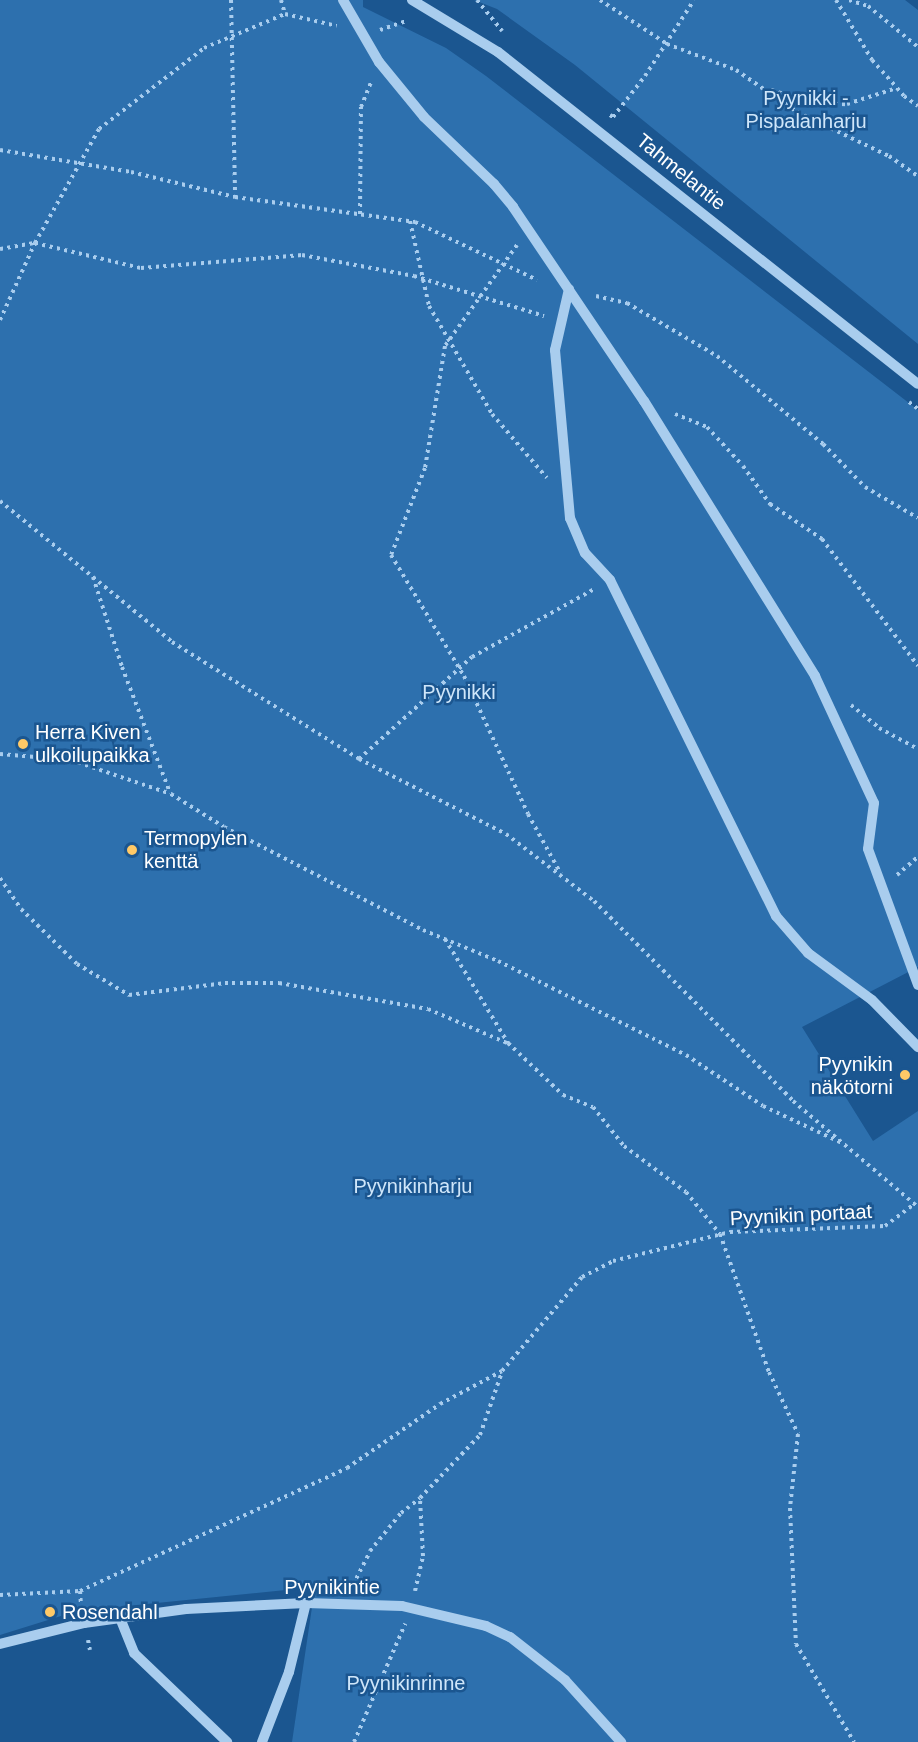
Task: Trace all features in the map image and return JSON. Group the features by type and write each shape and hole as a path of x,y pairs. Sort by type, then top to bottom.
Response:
{"street":[{"path":"344,0 379,62 424,117 494,184 527,228 644,401 815,676 874,803 868,849 918,985"},
{"name":"Tahmelantie","path":"412,0 498,52 918,384"},
{"path":"569,289 555,350 571,505 570,518 585,553 610,580 776,916 808,953 872,1000 918,1047"},
{"path":"262,1742 289,1672 306,1603"},
{"name":"Pyynikintie","path":"0,1644 84,1623 186,1609 344,1603 411,1609 486,1626 528,1649 590,1705 621,1742"},
{"path":"120,1618 134,1653 227,1742"}],"path":[{"path":"231,0 235,197"},
{"path":"281,0 285,14"},
{"path":"600,0 667,44 714,59 767,89 797,112 889,156 918,176"},
{"path":"613,117 667,44 694,0"},
{"path":"836,0 872,60 897,88 918,106"},
{"path":"849,0 868,6 918,47"},
{"path":"0,320 35,243 78,162 99,129 204,48 285,14 364,33 405,21 416,26"},
{"path":"360,214 361,107 379,62"},
{"path":"767,89 812,103 847,104 897,88"},
{"path":"0,150 78,162 235,197 410,221 505,265 569,289 627,303 717,356 823,444 866,487 918,519"},
{"path":"410,221 429,306 448,342 492,414 571,505"},
{"path":"527,228 505,265 448,342 425,468 391,555 459,669 528,814 563,878"},
{"path":"0,249 35,243 141,268 302,255 423,278 561,323"},
{"path":"900,395 918,409"},
{"path":"644,401 707,427 743,466 770,504 822,539 918,666"},
{"path":"0,501 172,642 359,759 506,834 594,901 793,1101 916,1205"},
{"path":"93,577 122,667 171,794"},
{"path":"359,759 472,657 610,580"},
{"path":"843,698 879,728 918,748"},
{"path":"0,754 71,760 171,794 224,827 445,939 498,961 686,1055 763,1107 848,1146"},
{"path":"0,878 21,909 76,964 129,995 225,983 279,983 428,1009 508,1043"},
{"path":"445,939 508,1043 563,1095 593,1107 624,1146 686,1192 720,1234 769,1372 798,1434 790,1508 796,1644 854,1742"},
{"name":"Pyynikin portaat","path":"502,1371 582,1278 614,1261 720,1234 885,1226 916,1205"},
{"path":"344,1603 370,1551 401,1513 420,1498 480,1435 502,1371"},
{"path":"0,1595 80,1591 347,1468 440,1404 502,1371"},
{"path":"354,1742 411,1609 423,1556 420,1498"},
{"path":"80,1591 90,1650"}],"green space":[{"name":"Pyynikinharju","path":"0,0 363,0 363,7 446,48 486,76 918,410 918,967 802,1027 873,1141 918,1111 918,1742 292,1742 315,1587 77,1611 0,1635"},
{"name":"Pyynikki - Pispalanharju","path":"474,0 905,0 918,10 918,344 575,65 497,9"}],"place":[{"name":"Herra Kiven ulkoilupaikka","path":"23,744"},
{"name":"Termopylen kenttä","path":"132,850"},
{"name":"Pyynikin näkötorni","path":"905,1075"},
{"name":"Rosendahl","path":"50,1612"}],"park label":[{"name":"Pyynikki","path":"459,692"},
{"name":"Pyynikinrinne","path":"406,1683"}]}
